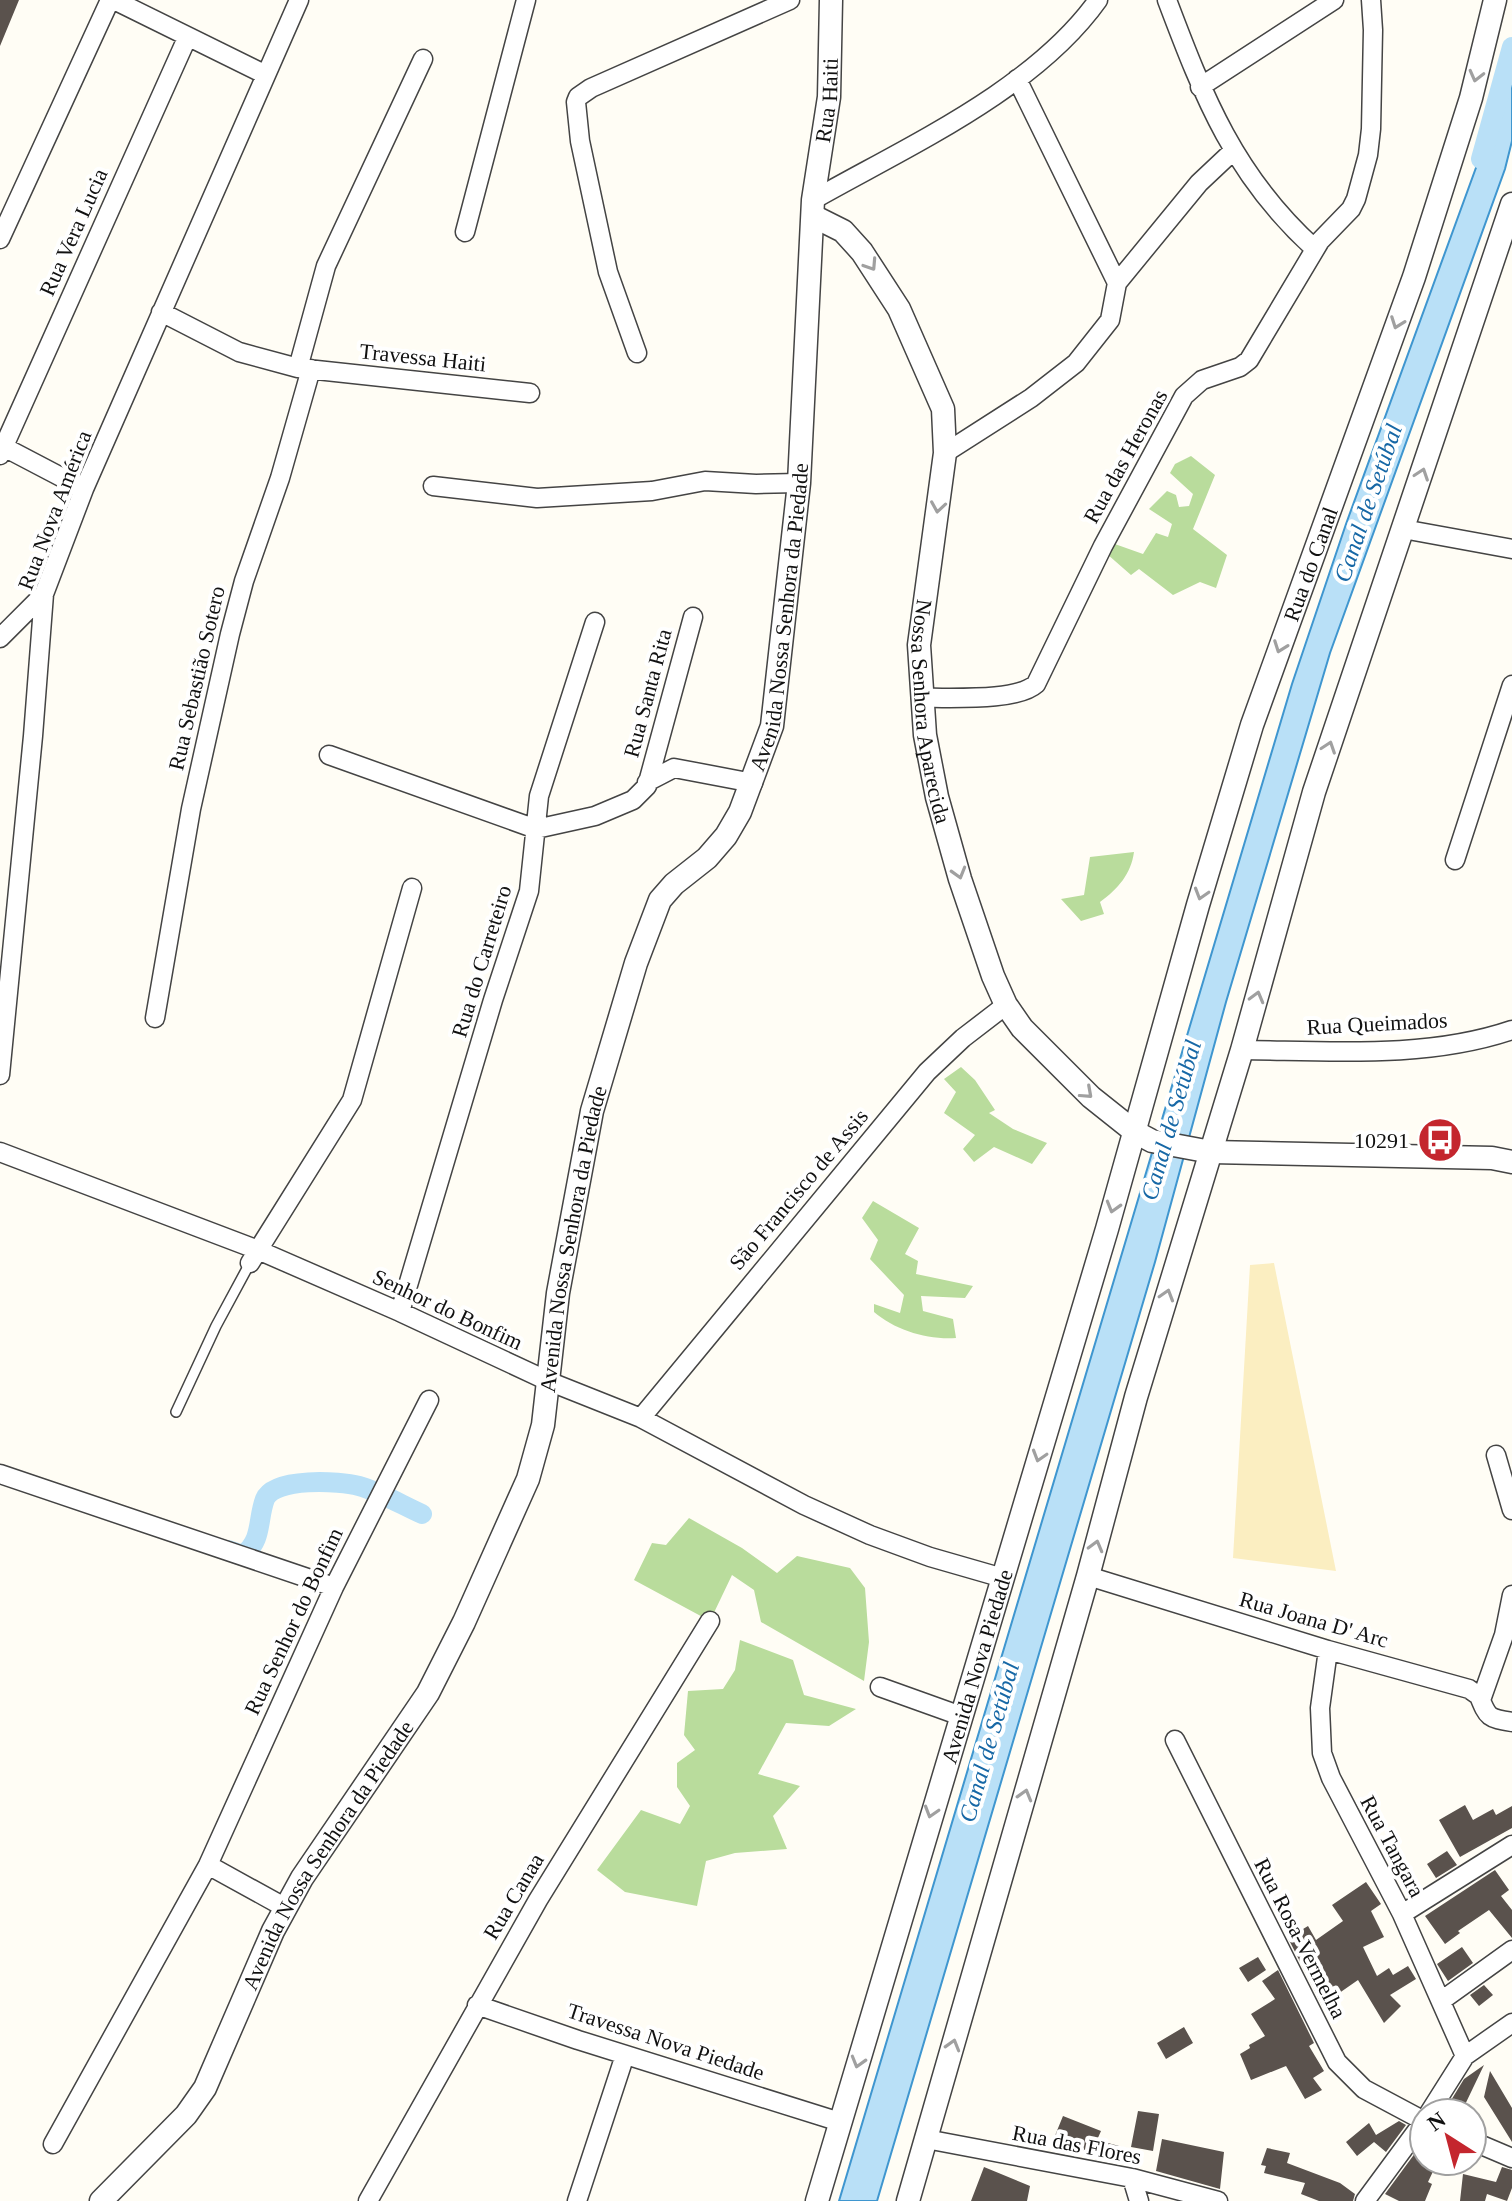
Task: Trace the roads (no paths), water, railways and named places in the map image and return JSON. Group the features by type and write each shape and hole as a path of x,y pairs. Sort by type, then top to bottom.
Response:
{"street":[{"path":"0,239 112,0 266,75"},
{"name":"Rua Nova América","path":"0,1075 44,594 84,489 299,0"},
{"path":"465,232 526,0"},
{"path":"637,353 608,272 580,141 578,97 591,88 790,0"},
{"name":"Rua Haiti","path":"813,208 829,97 831,0"},
{"path":"813,208 966,113 1049,56 1079,27 1098,0"},
{"path":"1167,0 1200,87 1233,151 1276,212 1315,249"},
{"path":"1200,87 1334,0"},
{"name":"Rua das Heronas","path":"921,698 1005,695 1022,692 1036,684 1103,546 1176,408 1202,380 1240,367 1253,356 1315,249 1356,199 1368,155 1371,129 1371,0"},
{"name":"Rua do Canal","path":"1143,1136 1198,905 1252,725 1414,277 1471,98 1495,0"},
{"name":"Rua Vera Lucia","path":"1,449 187,38"},
{"name":"Rua Sebastião Sotero","path":"155,1018 191,809 230,634 244,581 280,478 326,266 423,59"},
{"path":"1017,79 1117,283"},
{"path":"945,453 1031,398 1076,363 1110,320 1117,283 1199,183 1233,151"},
{"path":"908,2201 1088,1576 1201,1150 1242,1050 1314,792 1403,529 1508,236 1512,204"},
{"name":"Nossa Senhora Aparecida","path":"813,208 851,237 899,309 943,409 945,453 921,621 919,665 925,735 937,797 956,866 993,976 1006,1005 1022,1028 1091,1097 1143,1136 1201,1150 1480,1157 1512,1162"},
{"name":"Avenida Nossa Senhora da Piedade","path":"101,2201 197,2101 219,2058 273,1931 331,1833 428,1693 464,1622 528,1479 543,1425 558,1293 592,1111 636,963 660,900 674,884 707,858 726,836 753,783 772,726 799,483 813,208"},
{"path":"161,312 239,352 304,368"},
{"name":"Travessa Haiti","path":"304,368 530,393"},
{"path":"1,449 84,489"},
{"path":"433,486 537,498 652,491 705,481 799,483"},
{"path":"1403,529 1512,549"},
{"path":"0,638 44,594"},
{"name":"Rua Santa Rita","path":"647,782 693,617"},
{"name":"Rua do Carreteiro","path":"400,1312 493,1000 529,891 541,789 595,622"},
{"path":"1455,860 1512,685"},
{"path":"329,755 536,829 595,816 628,803 639,796 647,782 674,768 753,783"},
{"path":"254,1257 352,1100 412,888"},
{"name":"São Francisco de Assis","path":"641,1418 927,1072 1006,1005"},
{"name":"Rua Queimados","path":"1242,1050 1401,1050 1510,1036"},
{"name":"Avenida Nova Piedade","path":"817,2201 1003,1578 1143,1136"},
{"name":"Senhor do Bonfim","path":"0,1152 254,1257 400,1312 548,1381 641,1418 804,1505 857,1529 930,1557 1003,1578"},
{"name":"Rua Senhor do Bonfim","path":"53,2144 208,1865 334,1587 429,1400"},
{"path":"1496,1455 1512,1510"},
{"path":"0,1474 334,1587"},
{"name":"Rua Joana D' Arc","path":"1088,1576 1328,1650 1469,1689 1476,1693 1489,1716 1512,1722"},
{"path":"1481,1700 1504,1635 1512,1595"},
{"name":"Rua Canaa","path":"368,2201 546,1886 710,1621"},
{"name":"Rua Tangara","path":"1328,1650 1320,1708 1322,1753 1331,1778 1402,1914 1465,2056"},
{"path":"880,1687 961,1716"},
{"name":"Rua Rosa-Vermelha","path":"1175,1740 1337,2062 1364,2089 1408,2112"},
{"path":"1402,1914 1512,1845"},
{"path":"208,1865 286,1908"},
{"path":"1441,2001 1512,1950"},
{"name":"Travessa Nova Piedade","path":"477,2005 840,2122"},
{"path":"1439,2097 1465,2056 1512,2023"},
{"path":"577,2201 625,2055"},
{"name":"Rua das Flores","path":"926,2139 1132,2178 1218,2201"},
{"path":"1365,2201 1408,2143"},
{"path":"1488,2148 1512,2158"},
{"path":"1132,2178 1139,2201"}],"lane":[{"path":"176,1412 216,1326 254,1257"}],"water":[{"path":"1512,47 1512,141 1505,169 1330,653 1226,1002 1155,1262 877,2201 839,2201 1292,684 1346,524 1489,132"}],"waterway":[{"name":"Canal de Setúbal","path":"1481,159 1512,47"},
{"path":"228,1550 243,1555 257,1536 265,1499 271,1492 294,1484 323,1482 359,1486 422,1514"}],"place":[{"name":"10291","path":"1440,1140"}]}
